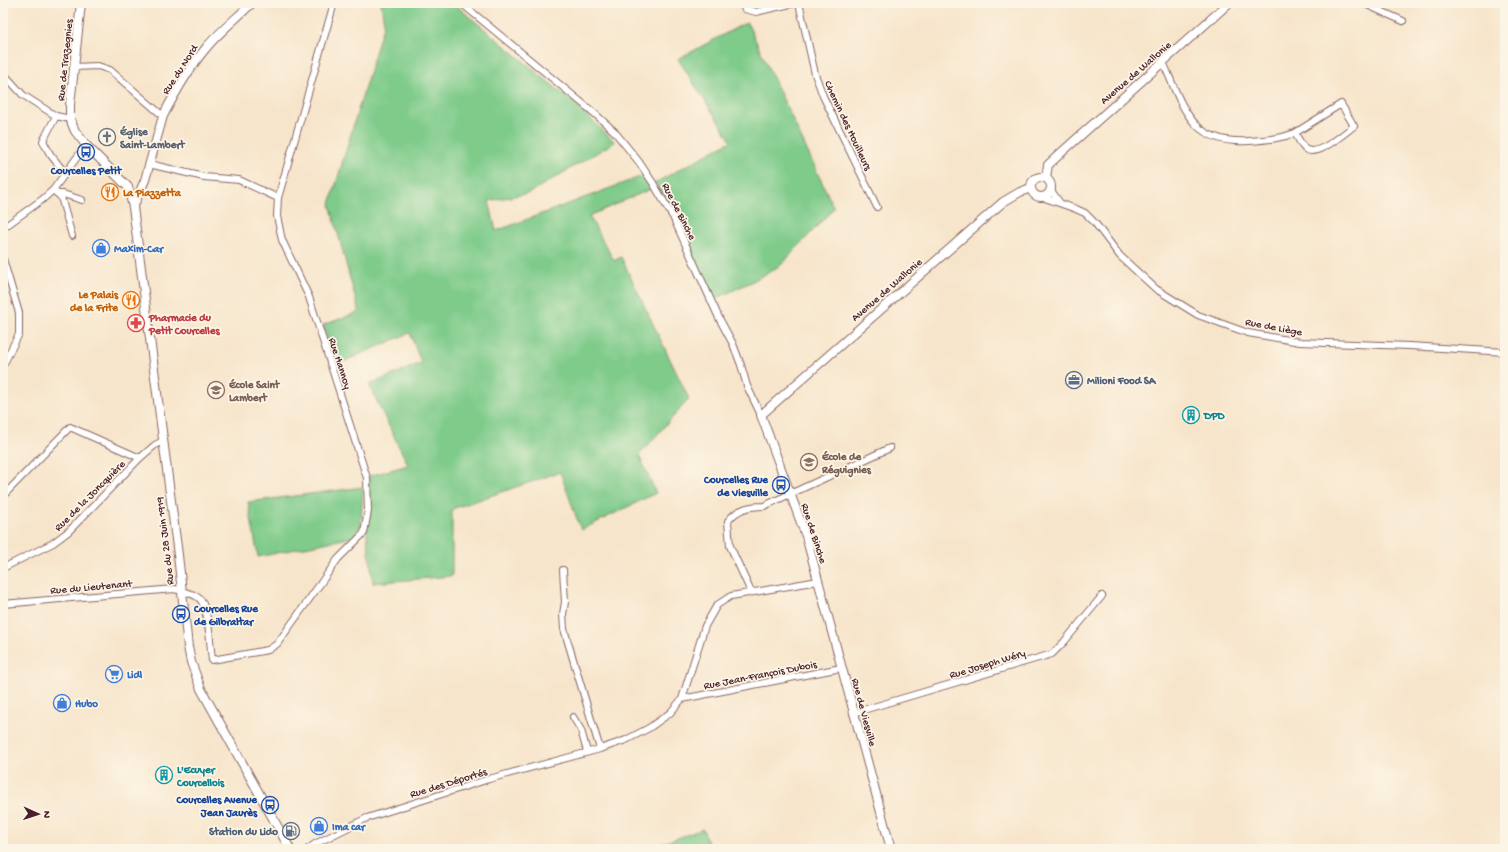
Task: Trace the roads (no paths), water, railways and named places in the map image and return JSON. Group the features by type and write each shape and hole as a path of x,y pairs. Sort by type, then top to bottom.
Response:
{"street":[{"name":"Rue de Trazegnies","path":"70,119 81,3"},
{"name":"Rue du Nord","path":"133,207 145,180 163,116 194,64 206,48 252,3"},
{"name":"Rue Hannoy","path":"212,660 268,650 277,644 338,559 364,533 368,510 367,478 309,297 282,240 277,216 278,198 334,3"},
{"name":"Rue de Binche","path":"461,3 614,131 639,162 653,183 673,218 719,318 733,344 747,386 761,415 806,536 818,581"},
{"path":"741,3 745,9 756,12 795,3"},
{"name":"Chemin des Houilleurs","path":"799,3 814,74 823,96 877,207"},
{"name":"Avenue de Wallonie","path":"1046,178 1048,165 1057,156 1230,3"},
{"path":"1363,3 1403,22"},
{"path":"1163,62 1183,106 1196,126 1208,134 1222,140 1237,142 1276,138 1294,133 1340,104 1354,126 1320,150 1312,151 1305,149 1294,133"},
{"path":"74,67 98,66 110,70 163,116"},
{"path":"3,74 23,95 56,116 70,119"},
{"path":"56,116 43,141 50,154 65,173"},
{"name":"Rue du 28 Juin 1919","path":"70,119 75,131 86,145 128,187 133,207 191,662 201,689 290,849"},
{"path":"3,228 43,199 56,192 65,173 86,145"},
{"path":"149,164 204,177 239,180 278,198"},
{"path":"1037,178 1046,178 1050,183 1050,189 1047,194 1042,196 1034,193 1031,188 1033,182 1037,178"},
{"name":"Avenue de Wallonie","path":"761,415 1003,202 1020,192 1031,188"},
{"name":"Rue de Liège","path":"1050,189 1060,202"},
{"path":"56,192 82,200"},
{"path":"56,192 61,196 72,236"},
{"name":"Rue de Liège","path":"1042,196 1085,213 1095,223 1120,256 1156,290 1198,315 1248,333 1300,342 1410,346 1505,352"},
{"path":"3,260 19,313 19,334 3,365"},
{"path":"3,496 70,427 140,458"},
{"name":"Rue de la Joncquière","path":"3,568 53,543 69,531 140,458 162,441"},
{"name":"Rue de Binche","path":"790,493 890,448"},
{"path":"751,592 730,546 728,521 734,514 750,506 764,506 790,493"},
{"path":"563,570 564,629 600,749"},
{"name":"Rue des Déportés","path":"308,849 367,818 489,779 600,749 626,740 649,728 670,713 682,699 705,626 717,606 731,596 818,581"},
{"name":"Rue de Viesville","path":"818,581 891,849"},
{"name":"Rue du Lieutenant","path":"3,604 174,589 200,598 206,607 212,660"},
{"name":"Rue Joseph Wéry","path":"853,713 1052,654 1064,642 1102,596"},
{"name":"Rue Jean-François Dubois","path":"682,699 841,668"},
{"path":"573,717 581,730 587,752"}],"place":[{"name":"Église Saint-Lambert","path":"107,137"},
{"name":"Courcelles Petit","path":"86,152"},
{"name":"La Piazzetta","path":"110,192"},
{"name":"Maxim-Car","path":"101,248"},
{"name":"Le Palais de la Frite","path":"131,300"},
{"name":"Pharmacie du Petit Courcelles","path":"136,323"},
{"name":"Milioni Food SA","path":"1074,380"},
{"name":"École Saint Lambert","path":"216,390"},
{"name":"DPD","path":"1191,415"},
{"name":"École de Réguignies","path":"809,462"},
{"name":"Courcelles Rue de Viesville","path":"781,485"},
{"name":"Courcelles Rue de Gilbraltar","path":"181,614"},
{"name":"Lidl","path":"114,674"},
{"name":"Hubo","path":"62,703"},
{"name":"L'Ecuyer Courcellois","path":"164,775"},
{"name":"Courcelles Avenue Jean Jaurès","path":"270,805"},
{"name":"Ima car","path":"319,826"},
{"name":"Station du Lido","path":"291,831"}]}
